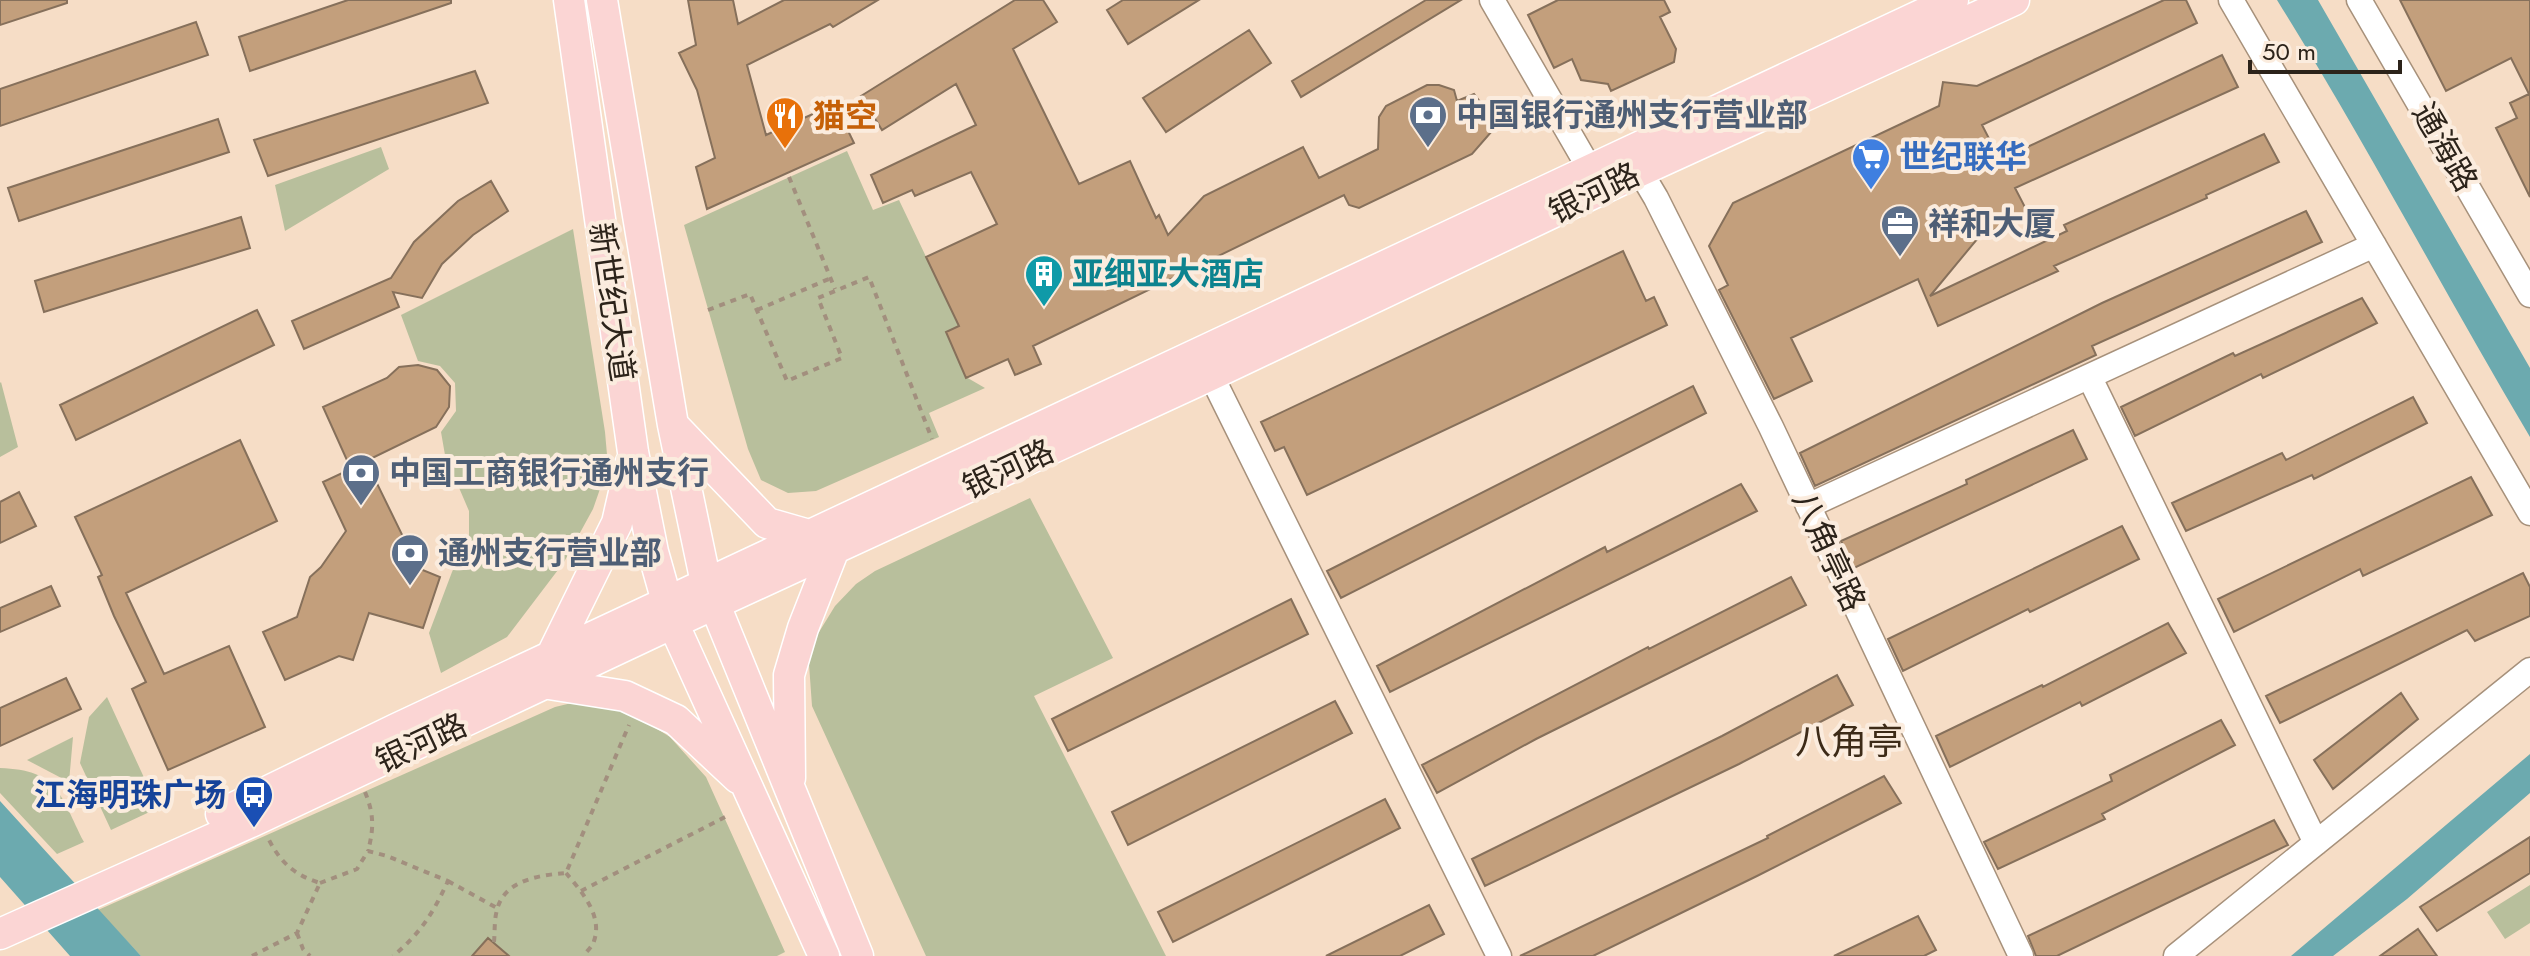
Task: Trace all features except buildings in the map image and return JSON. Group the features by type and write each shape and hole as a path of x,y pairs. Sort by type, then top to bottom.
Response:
{"main road":[{"name":"新世纪大道","path":"569,0 633,452 653,552 671,612 824,956"},
{"name":"新世纪大道","path":"602,0 673,425 710,594 858,956"},
{"name":"银河路","path":"9,919 88,884 253,821 671,612 1636,160 1953,0"},
{"name":"银河路","path":"1636,160 2014,0"},
{"name":"银河路","path":"821,542 1211,375 1596,179"},
{"path":"673,425 767,523 821,542 803,628 789,675 790,792"},
{"path":"633,452 617,523 550,671 625,696 676,720 749,788"}],"street":[{"path":"1492,0 1596,179"},
{"path":"2231,0 2530,513"},
{"name":"通海路","path":"2359,0 2530,295"},
{"name":"八角亭路","path":"1636,160 1808,506 2021,956"},
{"path":"1808,506 2374,245"},
{"path":"1211,375 1499,956"},
{"path":"2090,378 2316,843"},
{"path":"2176,956 2530,670"}],"path":[{"path":"789,177 836,291"},
{"path":"708,310 750,294 787,381 842,358 818,298 869,277 932,439"},
{"path":"757,310 831,278"},
{"path":"566,873 633,716"},
{"path":"267,836 285,866 305,879 320,883 357,869 368,851 374,830 373,812 365,792"},
{"path":"581,891 725,817"},
{"path":"368,851 448,881 497,908"},
{"path":"566,873 581,891 595,917 594,941 583,956"},
{"path":"494,942 497,908 512,887 539,875 566,873"},
{"path":"393,956 415,938 448,881"},
{"path":"252,956 297,933 320,883"},
{"path":"297,933 303,949 310,956"}],"green space":[{"path":"381,147 389,169 285,231 275,185"},
{"path":"847,151 873,210 899,200 959,326 946,332 966,377 985,388 929,413 939,437 816,491 788,493 761,480 748,449 684,225"},
{"path":"573,229 608,466 593,509 564,562 507,637 441,673 429,633 469,535 469,511 445,455 441,432 456,411 455,383 440,366 418,361 401,315"},
{"path":"0,383 18,447 0,457"},
{"path":"1030,498 1113,658 1034,696 1166,956 926,956 812,706 808,650 835,606 856,584 875,571"},
{"path":"107,697 158,808 111,830 80,763 89,717"},
{"path":"580,701 621,710 643,720 670,737 706,777 785,952 777,956 141,956 98,910 555,707"},
{"path":"73,737 69,782 27,760"},
{"path":"0,768 20,770 46,780 62,798 84,842 57,854 0,793"},
{"path":"2530,885 2530,923 2505,939 2487,912"}],"water":[{"path":"2277,0 2318,0 2530,368 2530,437 2342,108"},
{"path":"2530,754 2530,793 2407,899 2333,956 2291,956"},
{"path":"0,801 141,956 70,956 0,877"}],"place":[{"name":"中国银行通州支行营业部","path":"1428,149"},
{"name":"猫空","path":"785,150"},
{"name":"世纪联华","path":"1871,191"},
{"name":"祥和大厦","path":"1900,258"},
{"name":"亚细亚大酒店","path":"1044,308"},
{"name":"中国工商银行通州支行","path":"361,507"},
{"name":"通州支行营业部","path":"410,587"},
{"name":"江海明珠广场","path":"254,829"}],"district":[{"name":"八角亭","path":"1849,741"}]}
